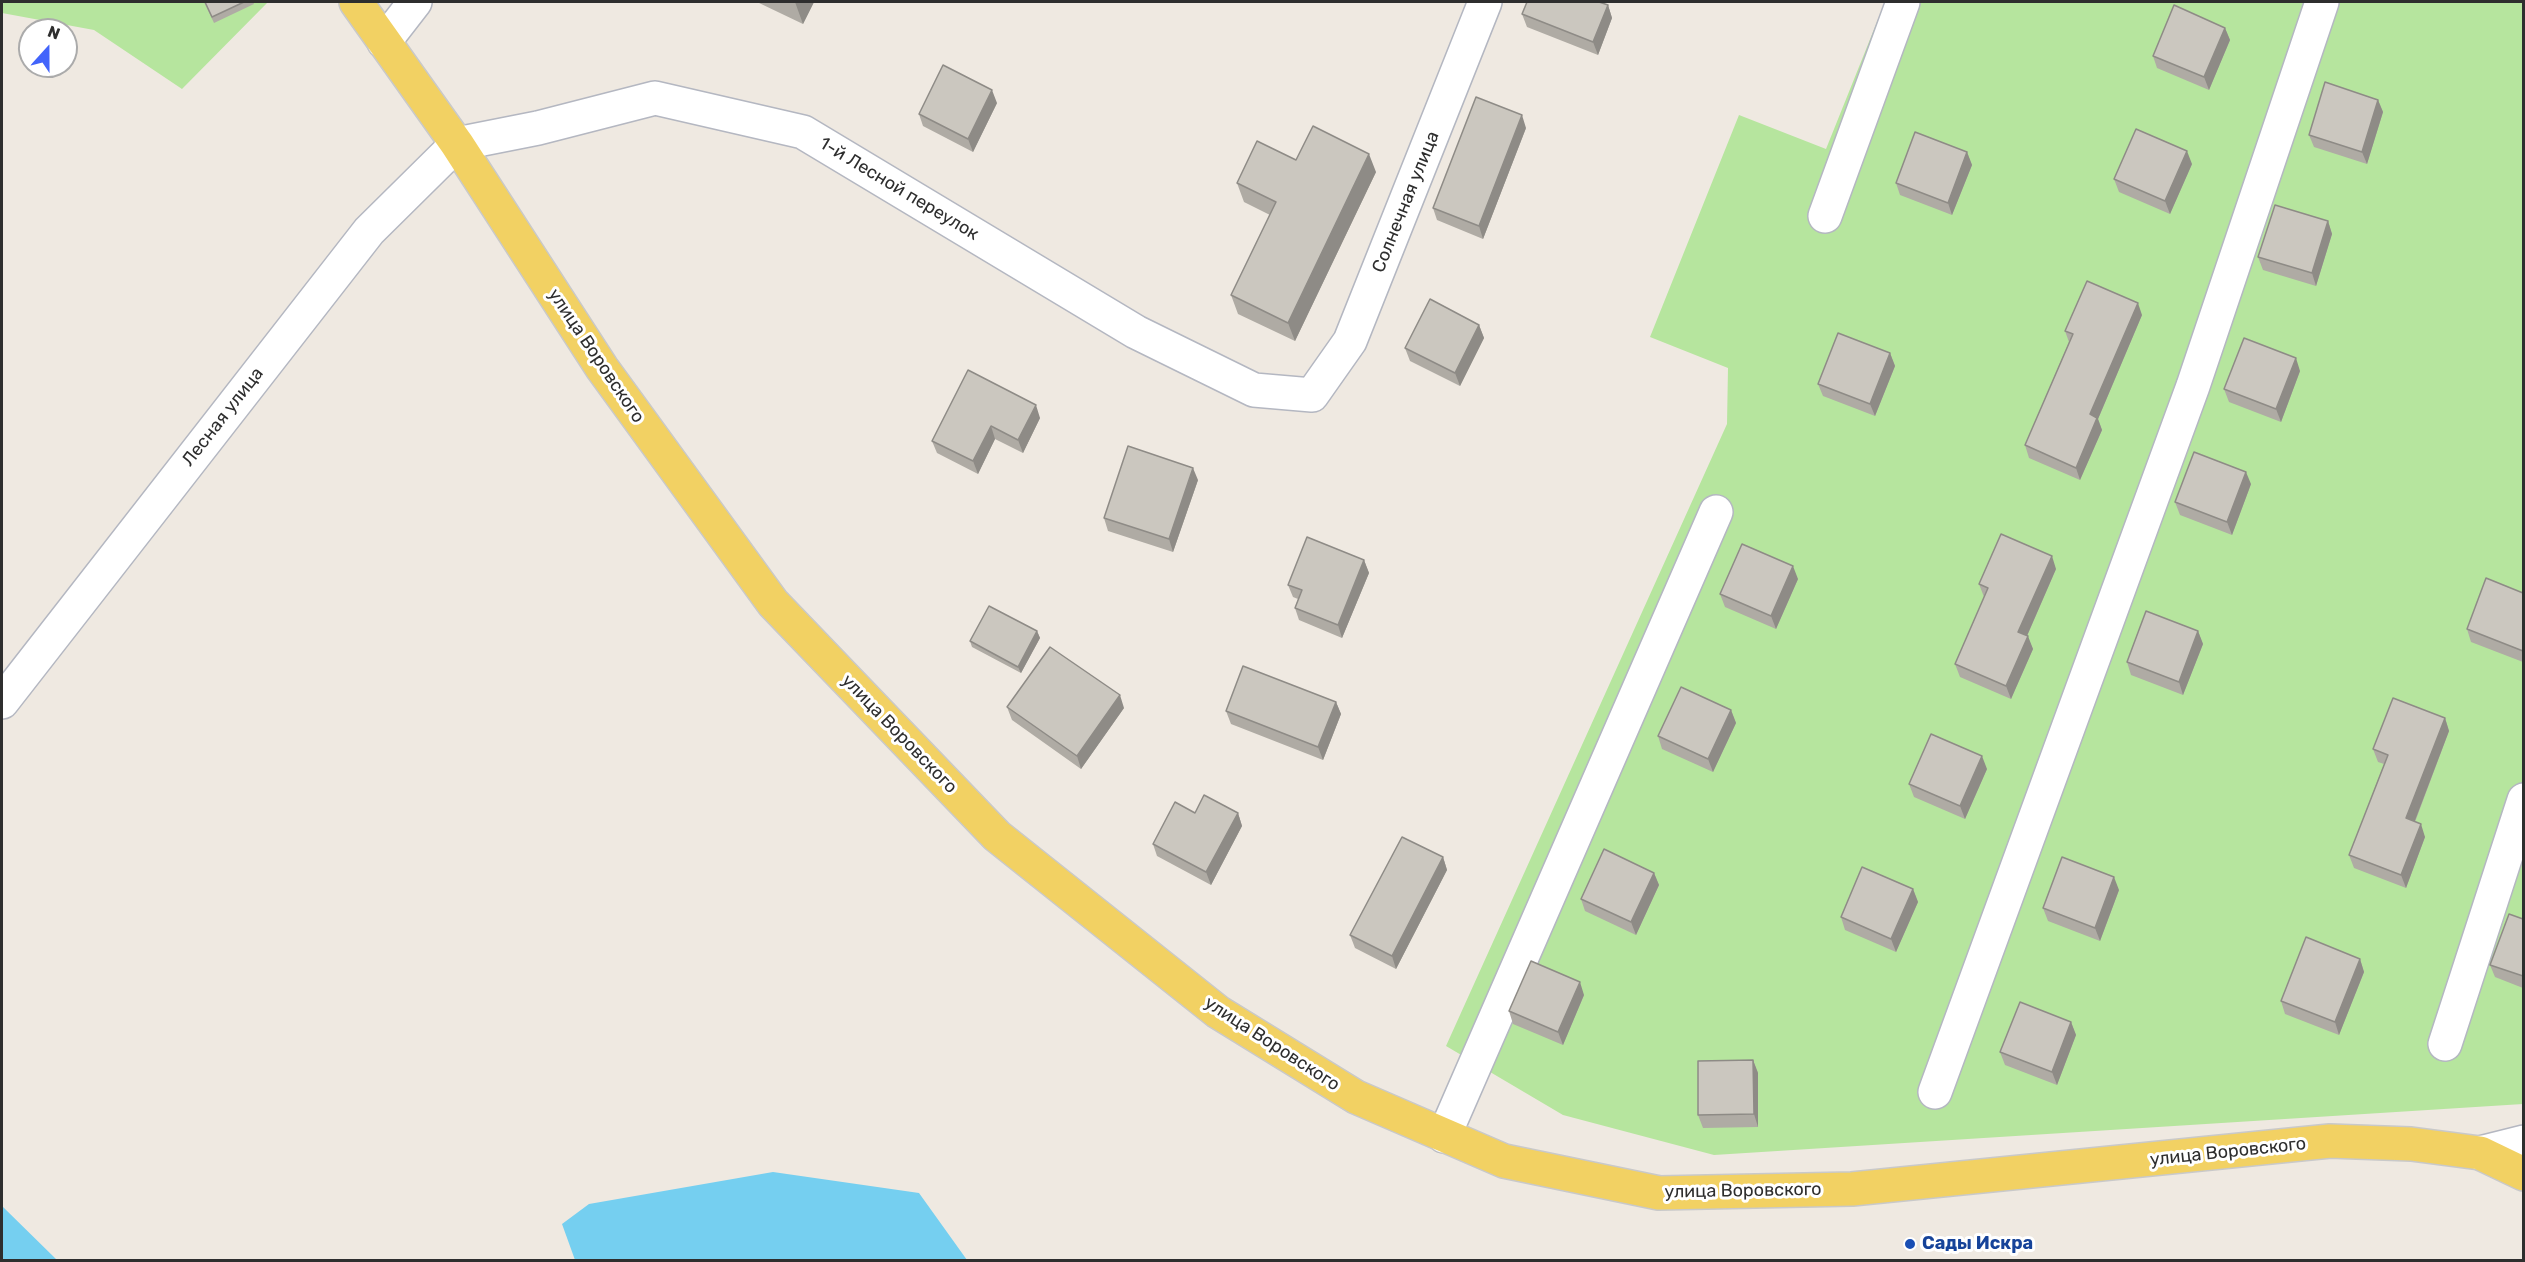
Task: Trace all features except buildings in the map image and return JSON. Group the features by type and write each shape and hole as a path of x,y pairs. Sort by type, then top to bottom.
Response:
{"main road":[{"name":"улица Воровского","path":"356,2 457,144 602,368 773,603 997,836 1218,1012 1356,1097 1504,1161 1659,1193 1852,1188 2330,1141 2411,1144 2480,1153 2523,1174"}],"street":[{"path":"384,42 415,2"},
{"name":"Солнечная улица","path":"1312,395 1350,341 1485,2"},
{"path":"1825,216 1903,2"},
{"path":"1935,1092 2193,386 2322,2"},
{"name":"1-й Лесной переулок","path":"457,144 538,128 655,98 803,132 1136,332 1254,390 1312,395"},
{"name":"Лесная улица","path":"2,702 369,231 457,144"},
{"path":"1444,1136 1716,512"},
{"path":"2445,1044 2523,800"},
{"path":"2480,1153 2523,1142"}],"green space":[{"path":"2,2 268,2 182,89 94,30 78,27 78,18 29,18 2,13"},
{"path":"1885,2 2523,2 2523,1104 1714,1155 1563,1115 1446,1046 1727,424 1728,368 1650,337 1739,115 1826,149"}],"water":[{"path":"773,1172 919,1193 967,1260 575,1260 562,1224 589,1204"},
{"path":"2,1206 57,1260 2,1260"}],"place":[{"name":"Сады Искра","path":"1910,1244"}]}
